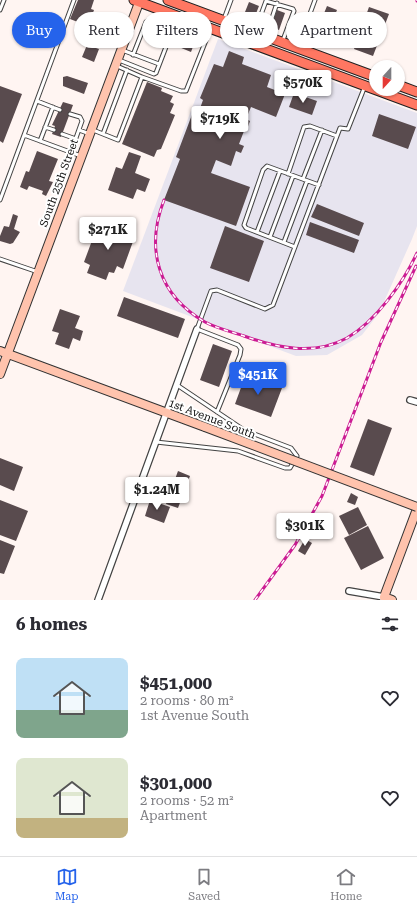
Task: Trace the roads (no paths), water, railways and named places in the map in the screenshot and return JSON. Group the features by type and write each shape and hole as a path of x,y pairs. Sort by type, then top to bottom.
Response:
{"main road":[{"path":"168,0 220,20"},
{"path":"138,1 167,12"},
{"name":"South 25th Street","path":"0,374 4,352 38,272 138,1"},
{"path":"212,29 417,105"},
{"path":"278,40 286,44"},
{"path":"297,48 369,74"},
{"path":"405,88 417,92"},
{"name":"1st Avenue South","path":"4,352 417,508"},
{"path":"386,599 417,508"}],"street":[{"path":"98,600 197,330"},
{"path":"410,400 417,402"},
{"path":"348,591 386,599"}],"lane":[{"path":"0,10 4,0"},
{"path":"0,200 74,0"},
{"path":"226,12 231,0"},
{"path":"310,12 315,0"},
{"path":"262,12 266,1 293,9 294,11 282,42"},
{"path":"274,12 277,4"},
{"path":"133,55 142,32"},
{"path":"116,63 154,74 165,48"},
{"path":"116,63 126,70 142,77 181,91 186,91 202,48"},
{"path":"121,50 159,64"},
{"path":"103,134 126,70"},
{"path":"79,130 103,134 118,140 142,77"},
{"path":"217,412 240,355 241,349 238,345 197,330 211,291 216,290 265,309 273,306 340,128 348,129 365,86"},
{"path":"37,101 60,110"},
{"path":"40,141 53,107"},
{"path":"70,114 80,118 82,121 71,152"},
{"path":"288,174 304,127 310,126 337,136"},
{"path":"45,127 54,130"},
{"path":"284,242 322,130"},
{"path":"62,134 76,139"},
{"path":"24,135 81,156"},
{"path":"295,247 246,228 244,225 263,170 267,166 319,185"},
{"path":"257,232 280,171"},
{"path":"270,237 293,176"},
{"path":"0,259 38,272"},
{"path":"156,442 238,451 285,468 290,468 293,465 297,456 291,448 244,430 177,384"}],"railway":[{"path":"164,200 158,218 156,253 166,284 176,298 189,311 209,324 282,347 322,347 334,344 358,331 388,300 404,277 417,253"},
{"path":"255,600 295,545 322,496 381,342 416,266"}]}
